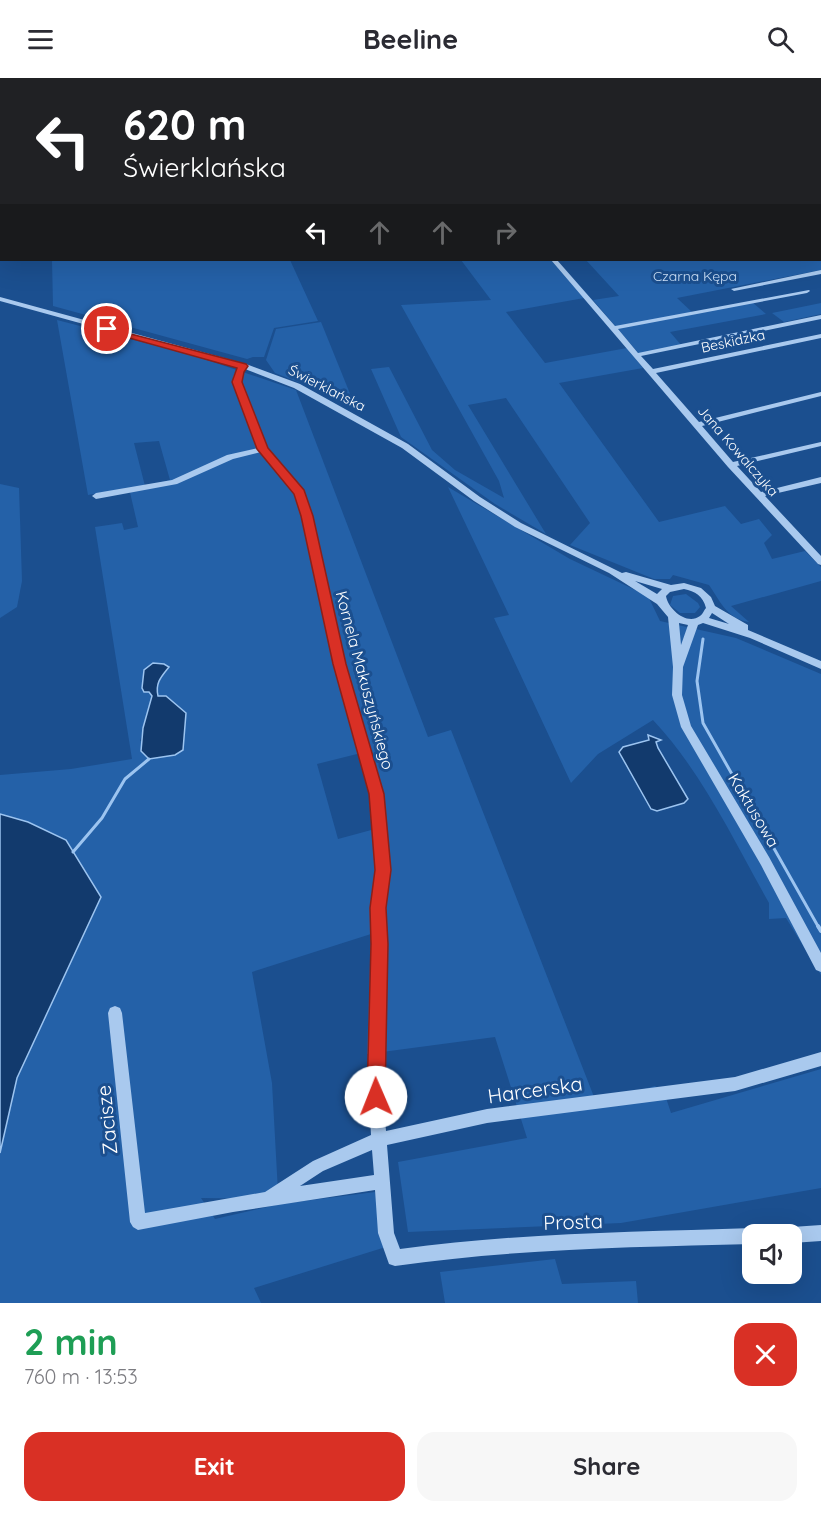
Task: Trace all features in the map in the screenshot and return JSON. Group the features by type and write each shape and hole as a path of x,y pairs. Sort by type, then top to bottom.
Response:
{"street":[{"name":"Jana Kowalczyka","path":"555,261 731,465 821,562"},
{"path":"734,289 821,272"},
{"path":"614,328 807,291"},
{"name":"Świerklańska","path":"0,299 243,366 297,386 412,451 500,514 544,540 612,571 670,588"},
{"path":"637,356 821,316"},
{"name":"Beskidzka","path":"651,372 821,336"},
{"name":"Kornela Makuszyńskiego","path":"243,366 237,382 263,449 300,493 339,664 376,794 383,870 378,908 380,944 376,1056 378,1140 386,1233 395,1258"},
{"path":"698,425 821,393"},
{"path":"731,465 821,444"},
{"path":"96,496 174,482 230,457 263,449"},
{"path":"758,495 821,480"},
{"name":"Świerklańska","path":"612,571 660,602"},
{"path":"754,635 698,620 673,617 665,612 660,602 663,594 670,588 684,586 700,591 707,597 711,608 754,635 821,665"},
{"path":"698,620 708,615 711,608"},
{"name":"Kaktusowa","path":"673,617 679,704 690,735 765,861 821,966"},
{"name":"Kaktusowa","path":"678,667 698,620"},
{"name":"Zacisze","path":"115,1013 138,1222"},
{"name":"Harcerska","path":"267,1199 318,1166 378,1140 488,1116 735,1084 821,1059"},
{"name":"Harcerska","path":"138,1222 381,1182"},
{"path":"802,1234 821,1233"},
{"name":"Prosta","path":"395,1258 430,1252 501,1246 742,1236"}],"green space":[{"path":"52,261 290,261 318,321 274,328 264,357 247,359 53,306"},
{"path":"462,261 552,261 584,298 506,312 545,363 627,348 643,368 559,383 659,522 725,506 741,524 759,519 772,535 764,543 772,559 805,551 821,567 821,581 731,606 749,622 730,613 709,585 673,575 670,579 654,579 570,545 590,523 506,398 468,405 546,534 495,504 401,437 371,369 389,367 432,450 455,470 504,498 499,481 401,305 491,300"},
{"name":"Czarna Kępa","path":"587,261 821,261 821,270 677,298 693,313 752,302 766,314 670,332 682,346 640,355 593,300 619,296"},
{"path":"821,303 821,314 784,322 772,313"},
{"path":"57,320 192,355 296,390 428,737 451,730 596,1102 655,1086 665,1095 671,1113 821,1069 821,1188 621,1223 408,1232 398,1162 527,1138 495,1037 367,1054 371,934 252,972 272,1083 278,1192 267,1199 201,1198 215,1219 280,1204 375,1192 389,1246 254,1288 261,1303 0,1303 0,1153 17,1078 101,897 28,822 0,814 0,775 71,769 132,759 95,527 122,523 124,530 138,527 129,488 88,495","holes":["159,441 170,480 145,486 134,443","164,664 169,668 159,681 158,696 186,713 183,749 140,741 152,696 149,692","361,753 373,796 375,829 338,839 317,764"]},
{"path":"321,322 357,411 306,385 275,373 266,360 276,329"},
{"path":"0,484 19,488 22,581 17,607 0,618"},
{"path":"448,487 570,559 648,596 660,621 736,638 821,674 821,975 786,918 769,919 769,903 716,808 687,762 653,720 598,754 571,783 494,618 509,615"},
{"path":"686,594 700,607 695,613 680,613 670,605 673,596"},
{"path":"555,1259 562,1284 636,1281 638,1303 445,1303 440,1272"}],"shaded area":[{"path":"153,663 169,667 158,684 158,696 166,696 186,713 183,750 175,755 149,759 141,751 143,728 152,696 149,692 144,692 142,688 144,670"},
{"path":"648,735 661,740 656,742 658,748 688,799 684,803 657,811 651,809 619,752 623,747 649,740"},
{"path":"0,814 28,822 66,840 101,897 17,1078 0,1153"}],"waterway":[{"path":"703,639 697,681 703,723 819,928"},
{"path":"73,852 102,818 125,779 149,759"},
{"path":"818,926 821,931"}],"route":[{"path":"107,329 243,366 237,382 263,449 300,493 339,664 376,794 383,870 378,908 380,944 376,1097"}]}
